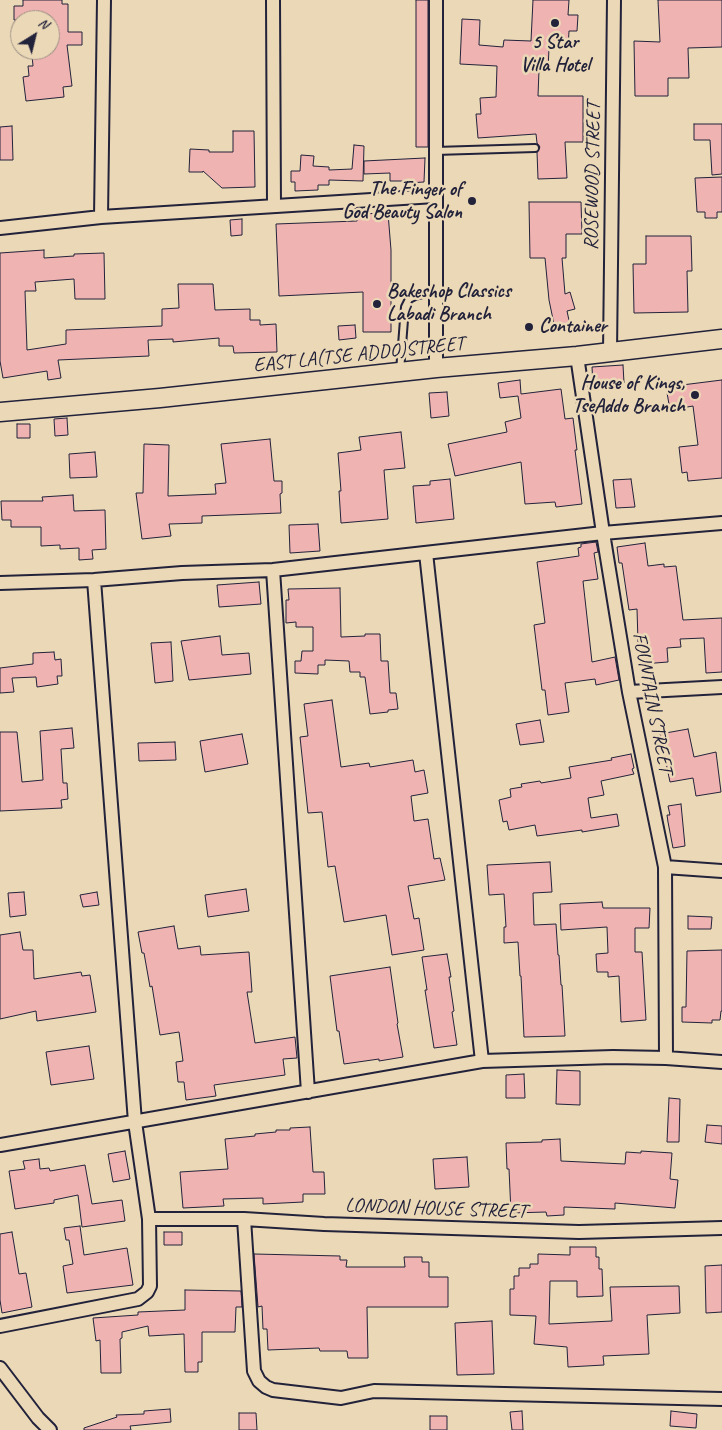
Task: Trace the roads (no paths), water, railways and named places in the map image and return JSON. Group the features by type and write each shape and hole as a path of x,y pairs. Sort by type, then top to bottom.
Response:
{"street":[{"path":"101,217 104,0"},
{"path":"274,0 274,206"},
{"path":"436,0 436,368"},
{"name":"ROSEWOOD STREET","path":"610,352 614,0"},
{"path":"0,228 101,217 435,196"},
{"name":"EAST LA(TSE ADDO)STREET","path":"0,412 160,398 400,371 577,356 722,339"},
{"name":"FOUNTAIN STREET","path":"577,356 629,692 665,867 666,1058"},
{"path":"0,583 273,570 603,533 722,523"},
{"path":"426,553 482,1061"},
{"path":"273,570 308,1092"},
{"path":"0,1326 138,1299 147,1292 150,1286 149,1219 135,1122 94,580"},
{"path":"629,692 722,688"},
{"path":"665,867 722,871"},
{"path":"0,1145 482,1061 613,1057 722,1062"},
{"name":"LONDON HOUSE STREET","path":"149,1219 244,1220 580,1232 722,1228"},
{"path":"244,1220 254,1371 259,1382 274,1390 341,1398 374,1391 722,1399"},
{"path":"0,1368 38,1418 50,1430"}],"lane":[{"path":"435,151 535,148"},
{"path":"400,371 405,307 409,299 436,291"}],"place":[{"name":"5 Star Villa Hotel","path":"555,23"},
{"name":"The Finger of God Beauty Salon","path":"472,201"},
{"name":"Bakeshop Classics Labadi Branch","path":"377,304"},
{"name":"Container","path":"529,327"},
{"name":"House of Kings, TseAddo Branch","path":"695,395"}]}
